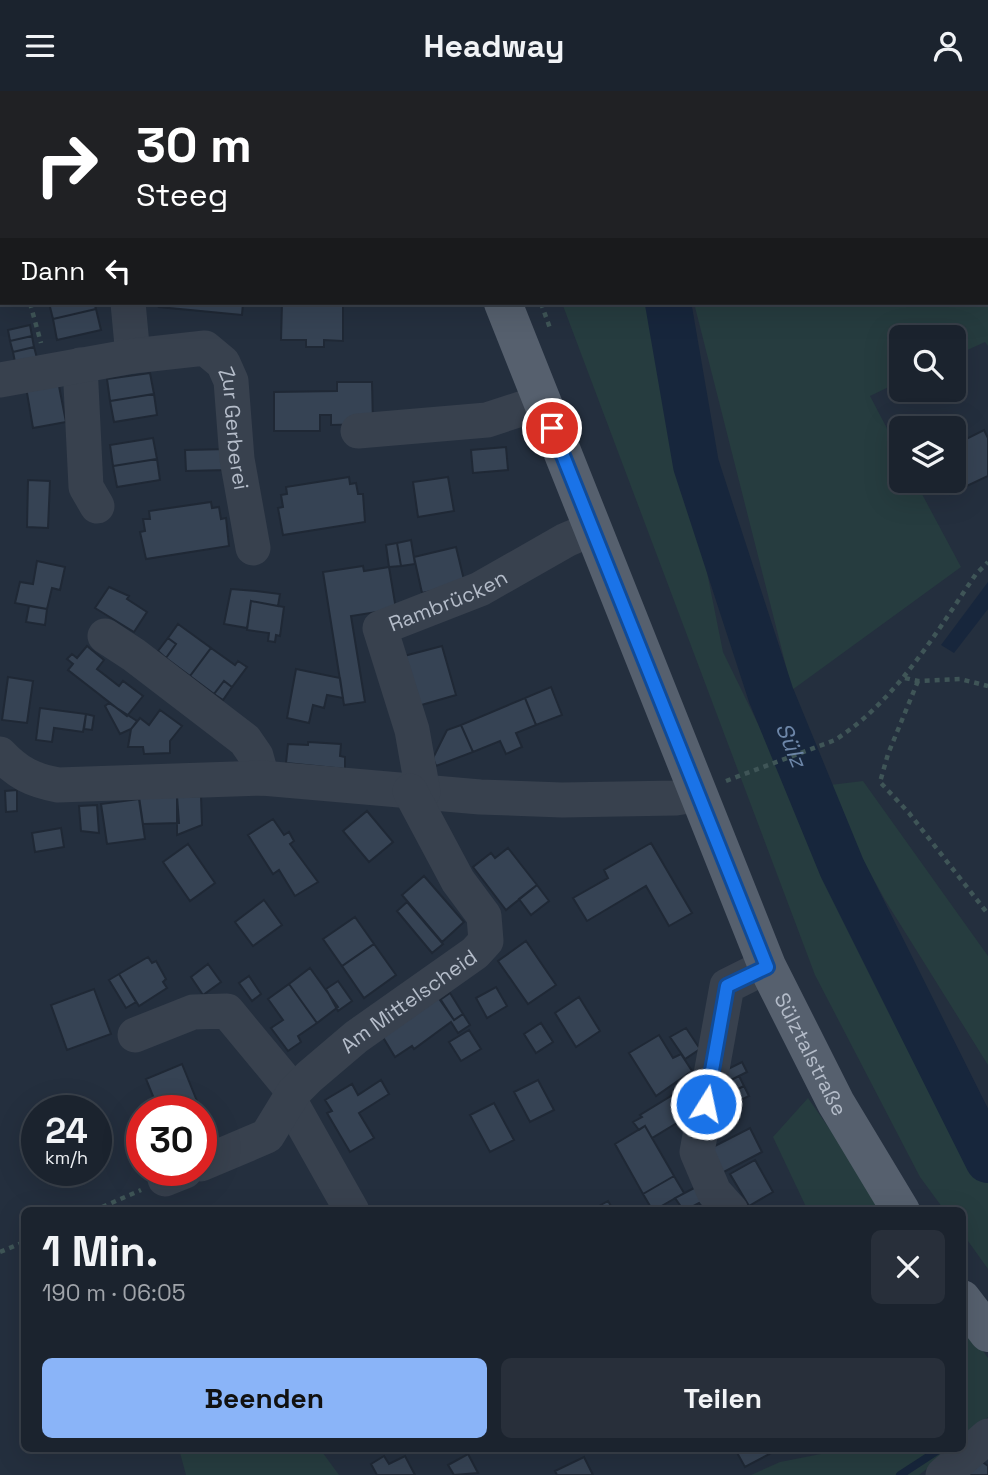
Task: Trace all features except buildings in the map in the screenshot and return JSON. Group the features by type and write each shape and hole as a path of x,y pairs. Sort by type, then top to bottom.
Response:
{"main road":[{"name":"Sülztalstraße","path":"504,305 592,529 709,788 767,967 836,1103 899,1207"},
{"path":"966,1304 988,1333"}],"street":[{"path":"128,305 133,356"},
{"name":"Zur Gerberei","path":"0,380 133,356 205,348 223,363 231,381 237,459 253,548"},
{"path":"63,368 86,487 97,506"},
{"path":"358,431 487,420 542,403"},
{"name":"Rambrücken","path":"416,792 412,730 380,628 480,589 566,540 592,529"},
{"path":"105,636 245,740 256,756 262,778"},
{"path":"0,754 18,773 36,781 58,785 262,778 416,792 562,800 676,798 709,788"},
{"name":"Am Mittelscheid","path":"217,1157 267,1136 292,1096 356,1037 475,953 486,941 484,916 428,830 416,792"},
{"path":"727,1207 714,1192 697,1151 727,986 767,967"},
{"path":"135,1035 193,1012 227,1011 292,1096 350,1207"},
{"path":"943,1475 988,1436"}],"path":[{"path":"31,305 63,368"},
{"path":"709,788 835,740 866,716 891,688 905,678 976,574 988,562"},
{"path":"905,678 918,681 960,679 988,686"},
{"path":"918,681 888,754 880,782 909,813 988,914"},
{"path":"102,1207 150,1186"},
{"path":"0,1252 21,1243"}],"green space":[{"path":"563,305 653,305 723,652 845,903 988,1163 988,1269 966,1238 966,1207 942,1207 920,1177 815,975"},
{"path":"695,305 988,305 988,346 985,342 966,351 966,325 889,325 889,387 870,396 889,432 889,493 921,493 961,567 792,690"},
{"path":"863,781 988,956 988,1065 885,900 822,786"},
{"path":"808,1098 884,1207 806,1207 773,1137"},
{"path":"966,1327 988,1358 988,1417 966,1437"},
{"path":"180,1452 322,1452 339,1475 186,1475"},
{"path":"831,1452 948,1452 919,1475 751,1475 780,1462"}],"water":[{"path":"988,582 988,609 954,653 941,645"}],"waterway":[{"name":"Sülz","path":"668,305 696,465 771,695 842,868 988,1160"},
{"path":"900,1475 935,1452"}],"route":[{"path":"552,428 696,795 767,967 727,986 706,1104"}]}
